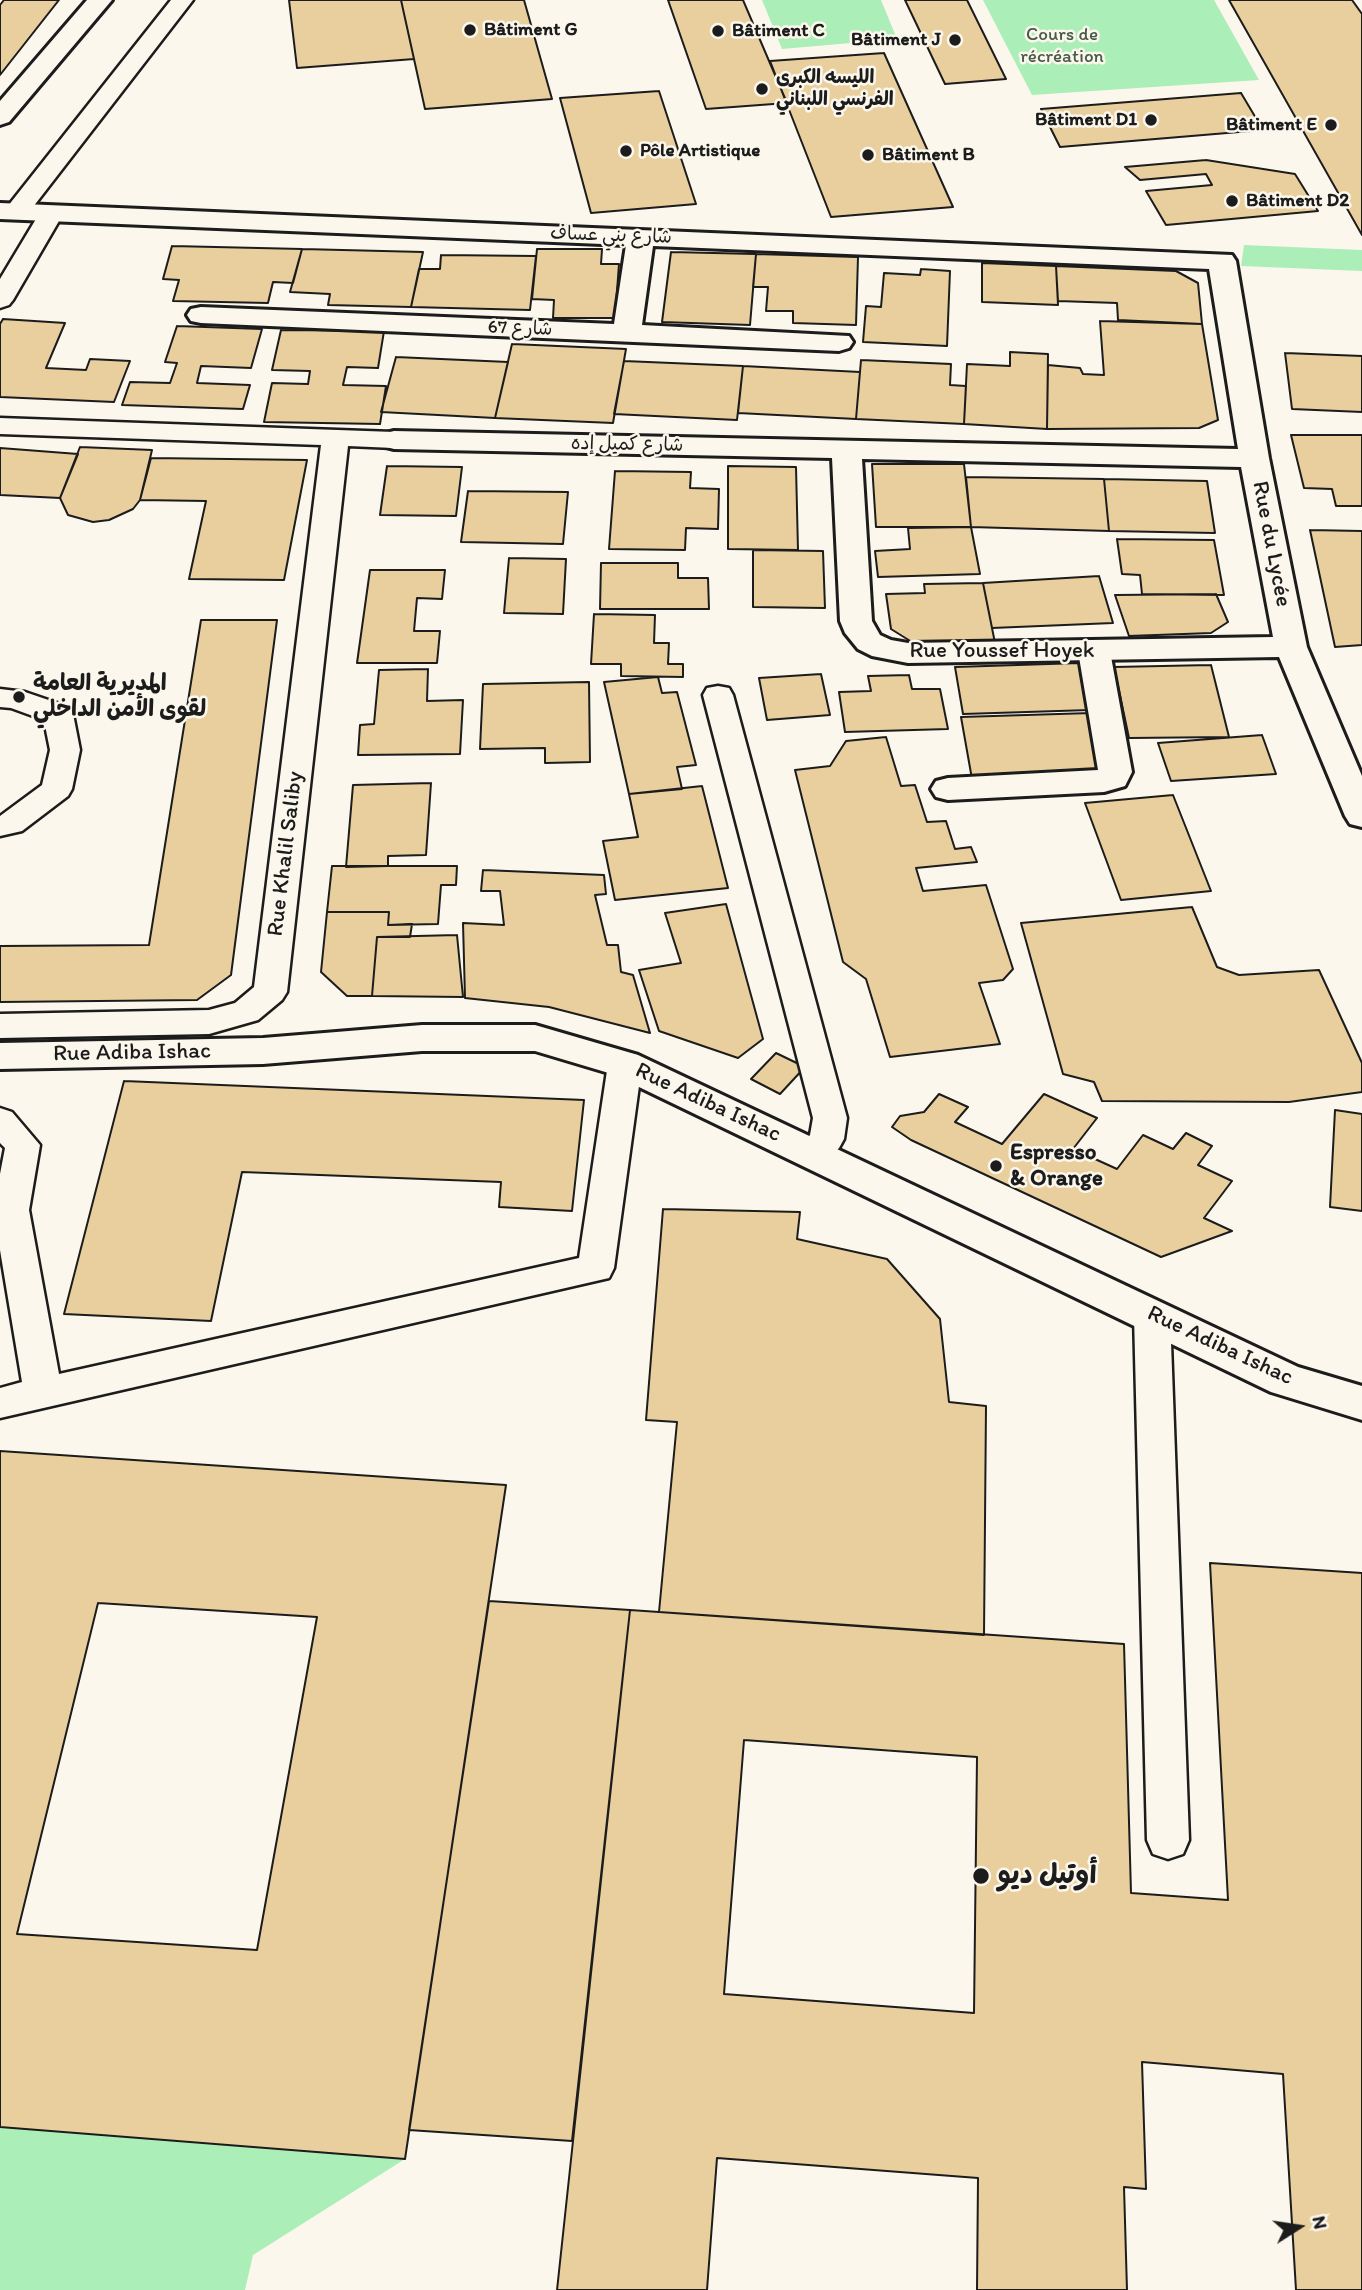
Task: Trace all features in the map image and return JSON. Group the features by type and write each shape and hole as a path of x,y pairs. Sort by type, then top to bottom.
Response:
{"street":[{"path":"0,117 100,0"},
{"name":"شارع بني عساف","path":"8,211 1222,261"},
{"path":"627,333 641,238"},
{"name":"Rue du Lycée","path":"1222,261 1254,458 1292,647 1362,816"},
{"name":"شارع 67","path":"201,315 839,342"},
{"name":"شارع كميل إده","path":"394,440 1254,458"},
{"name":"Rue Youssef Hoyek","path":"846,449 856,621 869,642 883,649 908,653 1292,647"},
{"path":"948,789 1104,781 1113,778 1115,772 1094,651"},
{"name":"Rue Adiba Ishac","path":"0,1056 263,1051 422,1038 535,1038 625,1064 1286,1380 1362,1402"}],"lane":[{"path":"8,211 182,0"},
{"path":"0,300 51,214"},
{"name":"شارع كميل إده","path":"0,426 394,440"},
{"name":"Rue Khalil Saliby","path":"0,1026 209,1022 246,1012 270,992 335,439"},
{"path":"719,695 830,1118 827,1139 814,1153"},
{"path":"0,698 14,699 58,714 65,750 57,789 11,824 0,826"},
{"path":"0,1403 596,1268 625,1064"},
{"path":"0,1121 23,1145 11,1210 43,1392"},
{"path":"1152,1315 1168,1840"}],"green space":[{"path":"762,0 881,0 897,39 782,49"},
{"name":"Cours de récréation","path":"983,0 1214,0 1259,80 1032,95"},
{"path":"1244,245 1362,250 1362,271 1241,266"},
{"path":"0,2127 405,2159 253,2255 245,2290 0,2290"}],"building":[{"path":"4,0 59,0 0,75 0,5"},
{"path":"289,0 401,0 414,59 297,68"},
{"name":"Bâtiment G","path":"401,0 524,0 552,99 425,109"},
{"name":"Bâtiment C","path":"668,0 743,0 787,103 706,109"},
{"name":"Bâtiment J","path":"905,0 967,0 1006,79 945,84"},
{"name":"Bâtiment E","path":"1229,0 1352,0 1362,14 1362,235"},
{"name":"Bâtiment B","path":"884,53 953,207 831,217 770,61"},
{"name":"Pôle Artistique","path":"659,91 696,204 591,213 560,98"},
{"name":"Bâtiment D1","path":"1241,93 1263,130 1060,147 1041,109"},
{"name":"Bâtiment D2","path":"1206,160 1295,174 1318,211 1166,225 1146,191 1212,185 1206,174 1140,180 1125,167"},
{"path":"172,246 302,249 293,283 273,282 268,303 173,301 179,280 163,279"},
{"path":"302,249 423,252 411,307 328,305 330,294 290,292"},
{"path":"537,249 602,249 601,264 619,264 615,318 553,318 554,300 532,299"},
{"path":"671,252 756,254 750,325 662,322"},
{"path":"756,254 858,257 856,325 793,323 793,311 766,311 768,287 753,287"},
{"path":"441,255 536,256 530,310 411,307 419,269 440,269"},
{"path":"982,263 1056,266 1058,305 982,302"},
{"path":"1056,266 1176,271 1198,283 1202,324 1118,320 1117,303 1058,301"},
{"path":"921,269 950,271 947,346 863,342 866,306 881,307 884,273 920,275"},
{"path":"3,319 65,323 46,368 86,370 90,359 130,361 114,402 0,397 0,324"},
{"path":"1100,321 1202,324 1218,420 1199,428 1047,429 1048,365 1080,368 1083,374 1104,375"},
{"path":"177,326 262,329 251,368 201,366 197,383 250,385 243,409 122,405 130,382 170,383 177,363 165,362"},
{"path":"281,330 384,331 378,368 347,367 343,385 386,386 380,424 264,422 272,383 308,384 310,371 272,370"},
{"path":"512,344 626,349 613,423 495,418"},
{"path":"1010,352 1048,354 1047,429 964,424 967,364 1010,366"},
{"path":"1285,353 1362,356 1362,412 1292,409"},
{"path":"396,357 508,362 495,418 381,412"},
{"path":"861,360 951,364 950,385 966,386 964,424 856,419"},
{"path":"624,361 743,366 737,420 614,414"},
{"path":"743,366 860,372 856,419 738,413"},
{"path":"1291,435 1362,435 1362,506 1336,506 1332,489 1304,488"},
{"path":"80,447 152,450 140,500 133,509 109,520 93,522 68,515 60,498"},
{"path":"0,448 78,454 60,498 0,495"},
{"path":"151,458 307,460 284,580 189,579 206,501 140,500"},
{"path":"872,464 964,464 971,527 876,527"},
{"path":"387,466 462,467 456,516 380,515"},
{"path":"728,466 796,467 798,550 728,549"},
{"path":"615,471 691,472 690,488 719,489 718,529 686,528 685,550 609,549"},
{"path":"966,477 1104,479 1109,531 971,527"},
{"path":"1104,479 1207,481 1215,533 1109,531"},
{"path":"468,491 568,492 563,544 461,542"},
{"path":"971,527 980,574 878,577 875,551 910,549 908,528"},
{"path":"1310,530 1362,531 1362,645 1335,647"},
{"path":"1117,539 1214,540 1224,595 1142,594 1140,575 1122,574"},
{"path":"753,550 823,551 825,608 753,607"},
{"path":"509,558 566,559 563,614 504,613"},
{"path":"601,563 678,563 678,578 708,578 709,609 600,609"},
{"path":"370,570 445,570 442,599 417,598 414,631 440,631 437,663 357,663"},
{"path":"1099,576 1113,623 992,628 983,583"},
{"path":"983,583 995,643 915,644 891,629 886,594 925,593 924,584"},
{"path":"1216,594 1228,622 1211,633 1129,636 1115,595"},
{"path":"594,614 655,615 654,643 669,643 668,664 683,664 683,677 621,676 621,664 591,664"},
{"path":"201,620 277,620 231,975 197,1000 0,1002 0,946 149,945"},
{"path":"1080,663 1090,710 963,714 955,667"},
{"path":"1211,665 1229,737 1129,738 1114,667"},
{"path":"428,669 427,701 463,700 460,754 358,755 360,725 374,724 379,670"},
{"path":"821,674 830,715 767,720 759,678"},
{"path":"909,675 912,689 940,689 948,729 845,732 839,692 871,691 868,676"},
{"path":"658,677 662,693 677,692 696,765 677,767 682,789 629,794 604,682"},
{"path":"589,682 590,762 545,763 545,748 480,749 483,684"},
{"path":"1091,713 1104,776 972,779 961,717"},
{"path":"1262,735 1276,774 1171,781 1158,743"},
{"path":"886,737 901,786 915,785 927,822 946,821 955,849 971,847 977,862 916,868 923,891 986,885 1013,969 1003,980 979,983 1000,1044 890,1057 866,979 843,962 795,770 830,766 846,741"},
{"path":"431,783 426,855 388,856 388,866 346,867 353,785"},
{"path":"702,786 728,888 615,900 603,841 638,837 629,794"},
{"path":"1173,795 1211,891 1121,900 1085,803"},
{"path":"332,866 457,866 456,885 441,885 438,924 388,925 389,912 327,912"},
{"path":"483,870 604,875 606,894 595,895 607,945 618,945 621,972 633,975 650,1033 549,1007 465,998 463,923 504,925 500,891 481,891"},
{"path":"726,904 763,1039 738,1058 659,1031 639,970 681,963 665,913"},
{"path":"1192,907 1217,967 1239,975 1319,970 1362,1063 1362,1092 1289,1102 1102,1101 1094,1082 1063,1074 1021,923"},
{"path":"327,912 389,912 388,925 412,924 410,937 377,937 372,996 347,996 321,972"},
{"path":"457,935 463,997 372,996 377,937"},
{"path":"776,1053 805,1067 780,1094 751,1079"},
{"path":"124,1081 584,1100 572,1211 499,1207 501,1182 242,1172 211,1321 64,1314"},
{"path":"939,1094 968,1107 955,1122 1002,1144 1044,1094 1097,1118 1073,1149 1117,1169 1143,1135 1173,1149 1186,1133 1212,1146 1198,1165 1232,1181 1204,1218 1232,1231 1161,1257 911,1140 892,1127 900,1116 924,1112"},
{"path":"1335,1110 1362,1114 1362,1211 1330,1207"},
{"path":"663,1209 800,1212 797,1239 887,1259 940,1319 949,1402 986,1406 984,1635 659,1612 677,1422 646,1420"},
{"path":"0,1451 506,1485 405,2159 0,2127","holes":["98,1603 317,1617 257,1950 17,1934"]},
{"path":"1210,1563 1362,1573 1362,2290 1296,2290 1283,2074 1142,2062 1146,2189 1124,2187 1127,2290 977,2290 978,2178 717,2158 707,2290 557,2290 630,1610 1124,1644 1131,1893 1228,1900","holes":["744,1740 977,1757 974,2013 724,1994"]},
{"path":"489,1601 630,1610 572,2141 409,2130"}],"place":[{"name":"Bâtiment G","path":"470,30"},
{"name":"Bâtiment C","path":"718,31"},
{"name":"Bâtiment J","path":"955,40"},
{"name":"الليسه الكبرى الفرنسي اللبناني","path":"762,89"},
{"name":"Bâtiment D1","path":"1151,120"},
{"name":"Bâtiment E","path":"1331,125"},
{"name":"Pôle Artistique","path":"626,151"},
{"name":"Bâtiment B","path":"868,155"},
{"name":"Bâtiment D2","path":"1232,201"},
{"name":"المديرية العامة لقوى الأمن الداخلي","path":"19,697"},
{"name":"Espresso & Orange","path":"996,1166"},
{"name":"أوتيل ديو","path":"981,1876"}]}
